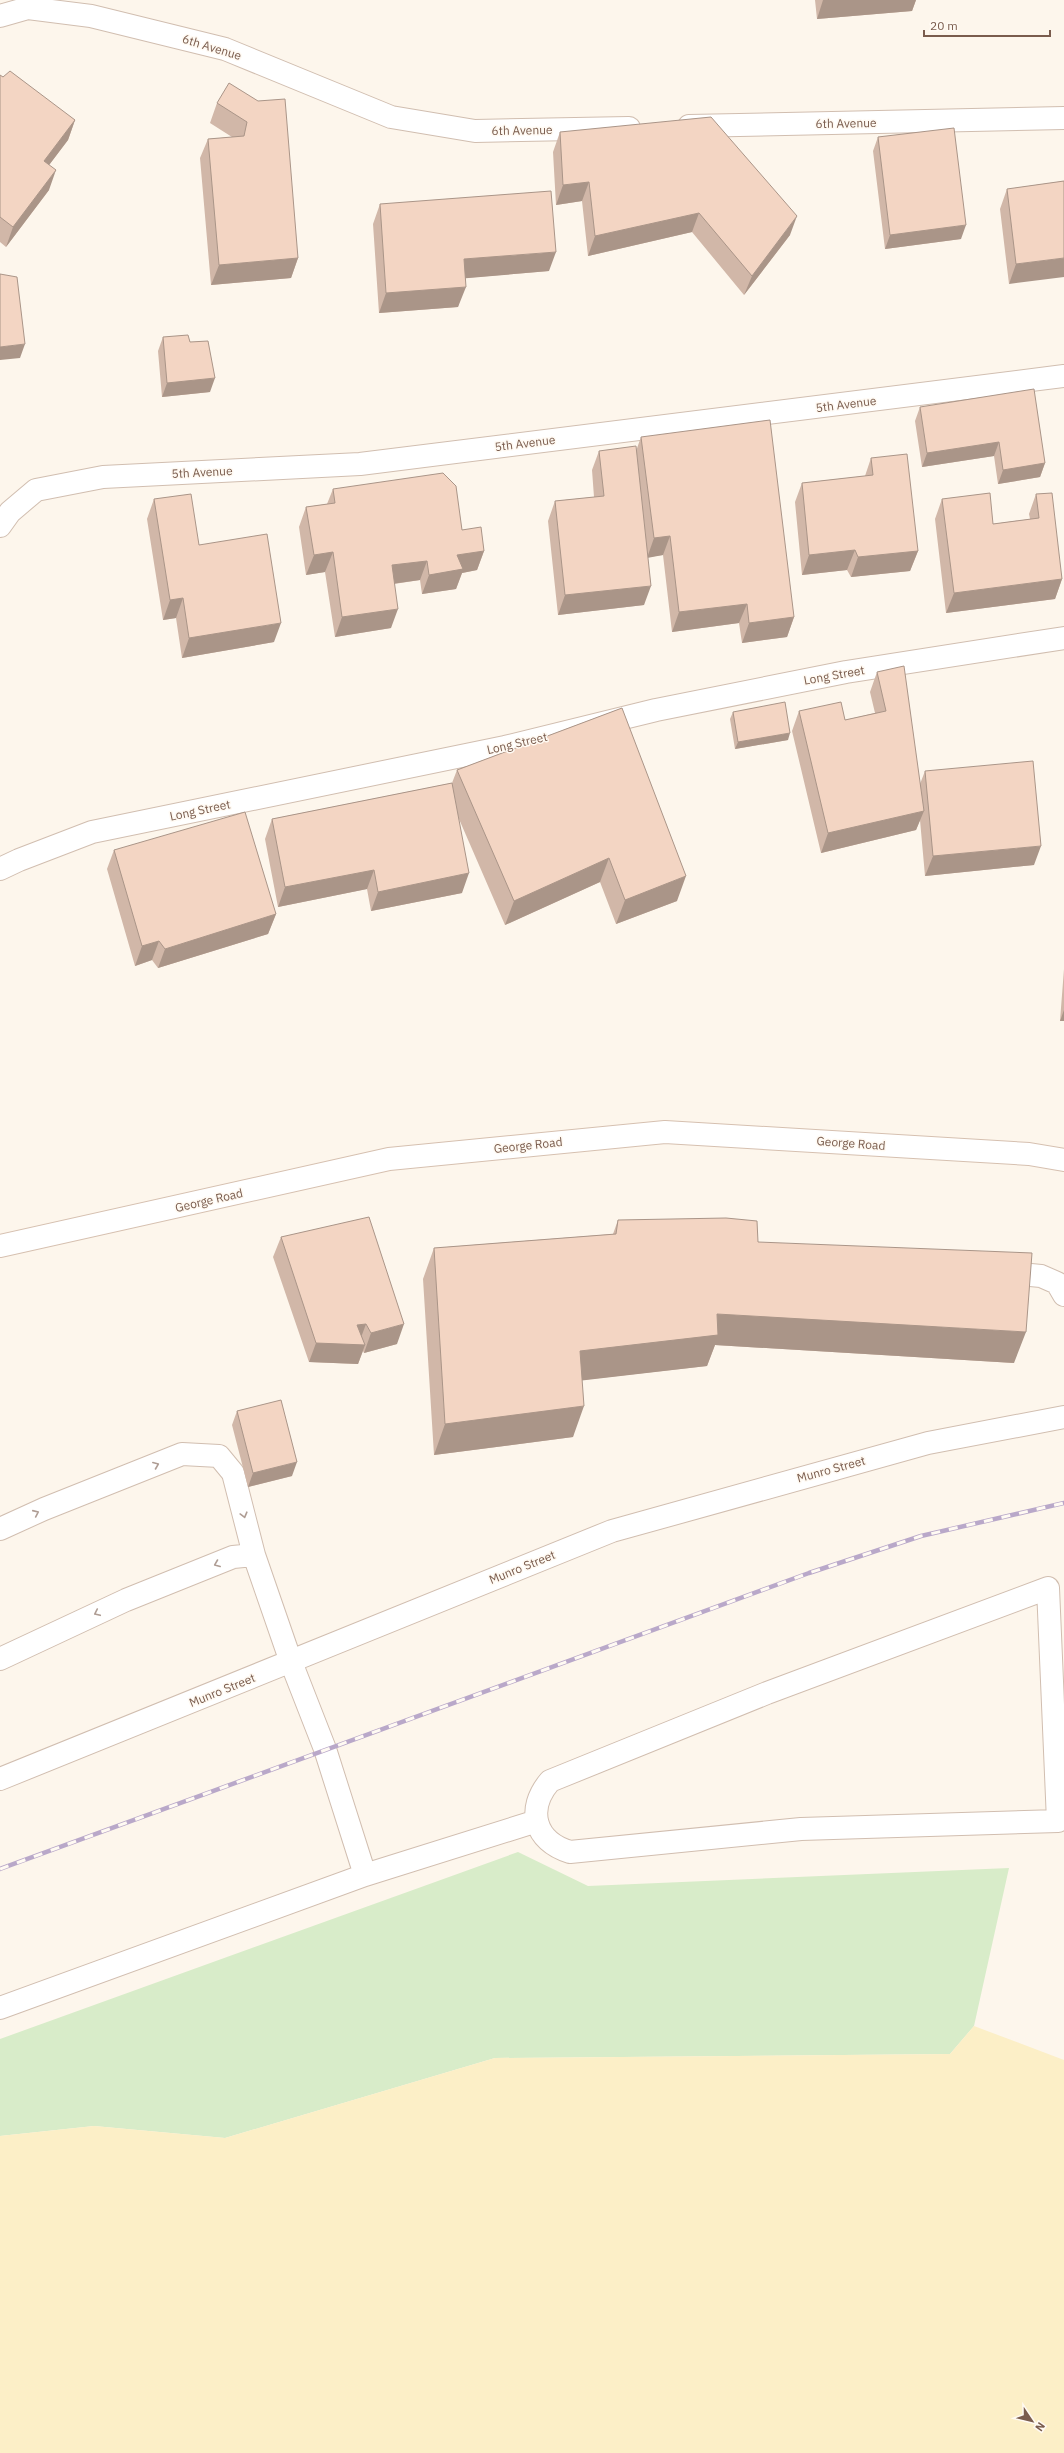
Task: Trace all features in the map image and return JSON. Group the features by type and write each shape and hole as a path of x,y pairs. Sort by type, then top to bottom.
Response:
{"street":[{"name":"6th Avenue","path":"0,16 28,8 91,16 195,41 225,49 391,116 475,131 1064,118"},
{"name":"5th Avenue","path":"0,526 10,512 36,490 103,477 360,464 1064,376"},
{"name":"Long Street","path":"0,869 19,860 92,832 505,747 656,710 846,672 1064,638"},
{"name":"George Road","path":"0,1246 389,1158 665,1132 1029,1154 1064,1160"},
{"path":"978,1270 1041,1276 1057,1283 1064,1295"},
{"name":"Munro Street","path":"0,1779 612,1531 782,1482 928,1444 1064,1417"},
{"path":"0,1529 44,1509 182,1454 219,1456 233,1473 254,1555 291,1662 325,1749 365,1875"},
{"path":"0,1659 126,1600 233,1557 254,1555"},
{"path":"1056,1588 1061,1821 801,1829 570,1852 556,1848 545,1839 537,1822 536,1806 541,1792 550,1781 767,1694 1056,1588"},
{"path":"0,2008 365,1875 537,1822"}],"green space":[{"path":"518,1852 588,1886 1009,1868 974,2026 950,2054 495,2058 225,2138 94,2126 0,2136 0,2039"}],"sand":[{"path":"974,2026 1064,2060 1064,2453 0,2453 0,2136 94,2126 225,2138 495,2058 950,2054"}],"building":[{"path":"10,71 75,120 44,161 56,170 13,227 0,217 0,75 3,77"},
{"path":"229,83 258,101 285,99 298,258 219,265 208,139 244,136 247,122 217,103"},
{"path":"711,117 797,216 752,276 699,213 595,236 589,182 563,185 560,132"},
{"path":"954,128 966,225 890,235 878,137"},
{"path":"1064,181 1064,258 1016,264 1007,189"},
{"path":"551,191 556,252 464,259 466,287 386,293 380,204"},
{"path":"0,274 17,277 25,344 0,347"},
{"path":"188,335 190,342 208,341 215,378 167,383 163,337"},
{"path":"1034,389 1045,463 1003,470 999,442 927,453 920,407"},
{"path":"770,420 794,617 749,623 747,604 679,612 670,536 654,538 641,437"},
{"path":"636,446 651,586 565,595 555,501 604,496 599,451"},
{"path":"907,454 918,551 858,557 855,550 809,555 802,483 873,475 871,458"},
{"path":"443,473 456,486 462,530 481,527 484,551 457,555 463,569 429,575 427,561 392,565 398,609 342,617 333,552 314,555 306,507 335,503 333,489"},
{"path":"990,493 993,524 1039,518 1036,494 1052,493 1062,579 954,593 942,499"},
{"path":"191,494 199,545 267,534 281,623 189,638 183,598 170,600 154,499"},
{"path":"904,666 924,811 828,833 799,711 841,702 845,720 886,711 877,672"},
{"path":"785,702 790,733 738,742 733,712"},
{"path":"622,708 686,876 625,900 609,858 514,901 457,770"},
{"path":"1033,761 1041,846 933,856 925,771"},
{"path":"452,783 469,873 378,892 374,870 285,887 272,819"},
{"path":"245,812 276,914 165,949 159,941 142,946 114,850"},
{"path":"369,1217 404,1324 371,1333 366,1324 357,1325 365,1345 316,1343 281,1237"},
{"path":"726,1218 757,1221 758,1242 1032,1253 1026,1332 717,1314 718,1335 580,1351 584,1406 445,1424 434,1248 616,1234 618,1220"},
{"path":"281,1400 297,1462 253,1473 237,1411"}],"railway":[{"path":"0,1869 809,1573 921,1536 1064,1503"}]}
